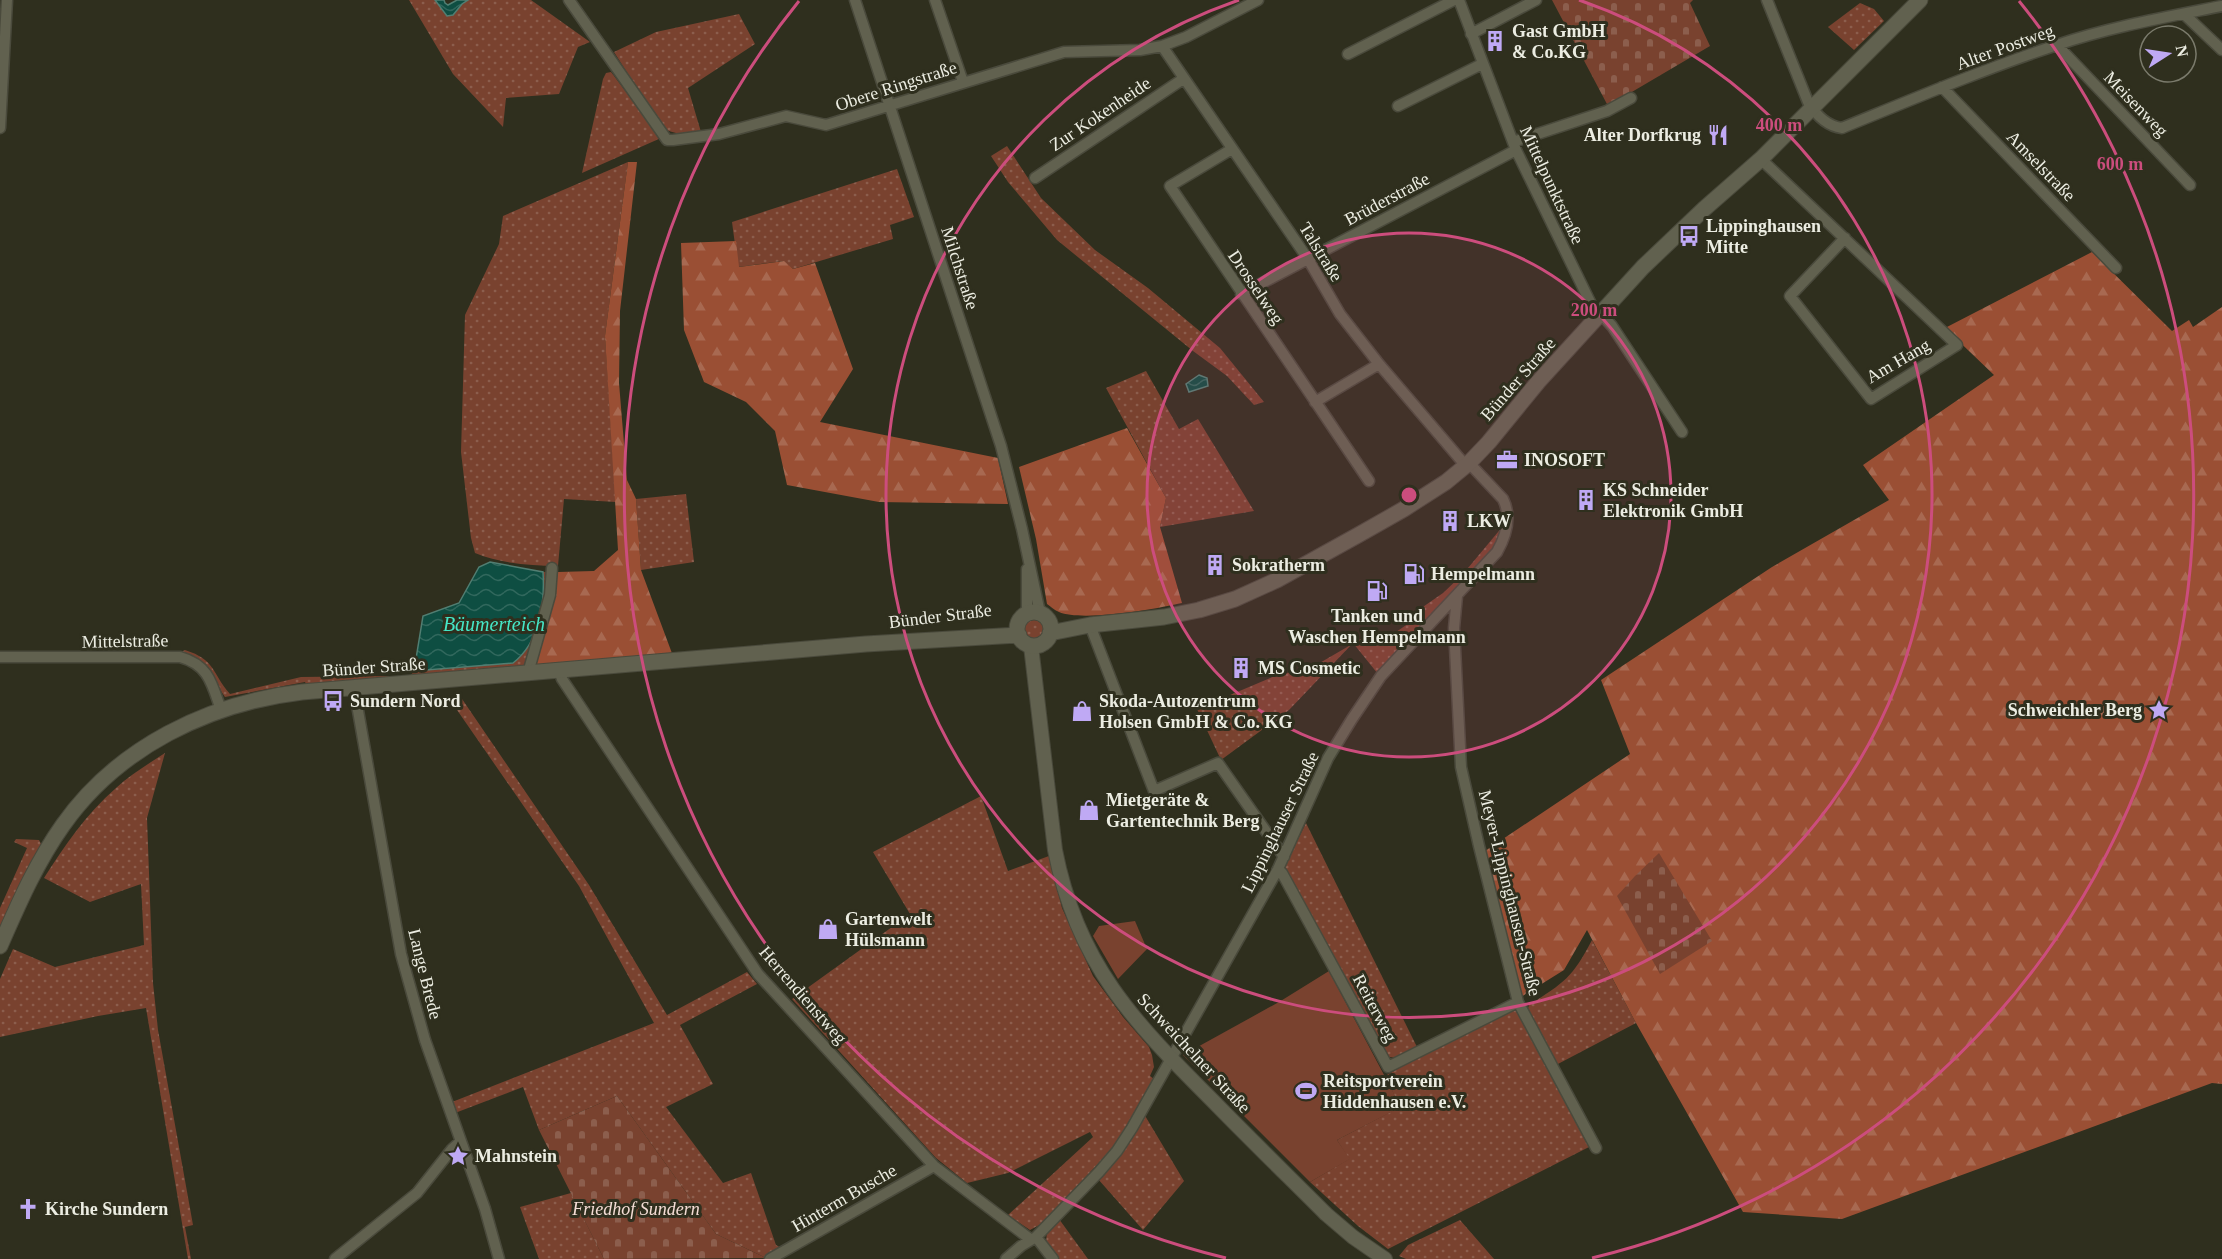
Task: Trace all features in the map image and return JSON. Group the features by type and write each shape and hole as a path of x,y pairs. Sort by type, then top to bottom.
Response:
{"main road":[{"name":"Bünder Straße","path":"0,946 33,874 63,824 79,804 118,766 145,747 179,727 221,710 287,694 1164,617 1199,610 1235,599 1277,580 1404,509 1468,465 1538,382 1643,267 1761,159 1920,0"}],"street":[{"path":"0,128 7,0"},
{"name":"Obere Ringstraße","path":"569,0 667,140 719,134 786,116 826,125 1064,52 1140,50 1162,46 1186,37 1258,0"},
{"name":"Milchstraße","path":"855,0 1001,446 1026,548 1035,629"},
{"path":"934,0 963,82"},
{"path":"1347,54 1456,0"},
{"name":"Mittelpunktstraße","path":"1456,0 1514,146 1588,298 1600,315 1612,326 1682,432"},
{"path":"1471,34 1536,0"},
{"path":"1767,0 1811,108"},
{"name":"Alter Postweg","path":"1811,108 1828,124 1842,128 1942,87 2057,45 2112,30 2222,6"},
{"path":"2184,14 2222,50"},
{"name":"Meisenweg","path":"2057,45 2190,185"},
{"name":"Talstraße","path":"1162,46 1308,260 1340,314 1379,364 1468,465"},
{"path":"1398,106 1482,64"},
{"name":"Zur Kokenheide","path":"1035,178 1183,79"},
{"name":"Amselstraße","path":"1942,87 2116,268"},
{"name":"Brüderstraße","path":"1241,294 1308,260 1514,146 1607,111 1631,98"},
{"name":"Drosselweg","path":"1232,149 1170,186 1369,481"},
{"name":"Am Hang","path":"1761,159 1845,238 1957,345 1871,399 1790,296 1845,238"},
{"path":"1315,402 1379,364"},
{"name":"Lippinghauser Straße","path":"1006,1259 1033,1238 1117,1151 1278,869 1328,758 1352,719 1380,676 1497,552 1503,541 1508,518 1503,500 1468,465"},
{"path":"528,673 549,595 552,568"},
{"name":"Meyer-Lippinghausen-Straße","path":"1457,596 1454,628 1461,767 1518,1002 1596,1148"},
{"path":"1437,616 1448,619 1454,628"},
{"path":"1090,625 1154,791 1218,763 1284,857"},
{"name":"Schweichelner Straße","path":"1035,629 1040,715 1055,850 1067,899 1087,947 1131,1015 1170,1058 1326,1214 1378,1258"},
{"name":"Mittelstraße","path":"0,657 180,657 200,665 221,710"},
{"name":"Herrendienstweg","path":"559,671 562,679 758,974 934,1166 1033,1238 1053,1259"},
{"name":"Lange Brede","path":"354,688 401,954 425,1040 485,1209 499,1259"},
{"name":"Reiterweg","path":"1278,869 1294,894 1388,1067 1518,1002"},
{"path":"335,1259 417,1193 461,1141"},
{"name":"Hinterm Busche","path":"770,1259 934,1166"}],"green space":[{"path":"409,0 435,0 443,10 453,15 468,0 531,0 590,42 578,47 559,94 506,98 503,127 453,74"},
{"path":"1552,0 1693,0 1690,3 1710,46 1608,106"},
{"path":"1860,3 1874,9 1884,21 1854,50 1828,27"},
{"path":"739,14 755,44 688,88 701,132 682,134 662,128 614,52 656,32"},
{"path":"611,72 661,138 582,173 603,79 606,73"},
{"path":"1007,146 1041,198 1095,250 1148,288 1220,348 1264,402 1254,405 1227,376 1057,240 1008,182 991,156"},
{"path":"628,162 605,336 616,502 564,499 558,566 505,562 485,557 475,553 471,538 461,452 465,315 499,244 503,216"},
{"path":"628,162 637,162 620,311 619,383 627,480 636,499 641,570 673,656 535,667 558,572 594,571 618,550 605,336"},
{"path":"897,169 914,217 890,225 893,239 793,269 783,261 738,267 732,222"},
{"path":"736,241 739,267 784,261 793,269 815,263 853,369 820,422 998,458 1008,504 879,502 787,485 775,431 746,402 704,382 684,330 681,243"},
{"path":"2092,252 2172,331 2189,320 2193,327 2222,307 2222,1084 2212,1083 1842,1219 1743,1212 1636,1023 1587,930 1564,970 1521,997 1485,851 1630,754 1601,680 1772,567 1889,500 1863,465 1994,375 1945,328"},
{"path":"1146,371 1179,429 1198,419 1254,511 1160,527 1166,498 1106,388"},
{"path":"1127,428 1166,498 1160,527 1182,603 1101,615 1070,615 1059,612 1047,604 1036,539 1019,467"},
{"path":"686,494 694,562 641,570 636,499"},
{"path":"1503,526 1492,553 1378,674 1353,643 1373,632 1380,643 1415,619 1417,611 1443,593 1463,574"},
{"path":"543,572 549,572 547,597 528,664 523,668 411,675 414,671 513,663 529,644 539,622 543,597"},
{"path":"1034,620 1041,623 1044,630 1041,637 1034,640 1027,637 1024,630 1027,623"},
{"path":"1352,644 1289,710 1221,760 1197,709 1277,675 1311,668"},
{"path":"185,650 208,663 230,694 301,677 389,676 390,681 306,684 305,682 225,697 204,664 179,653"},
{"path":"460,696 589,885 667,1015 747,972 757,984 680,1025 713,1084 666,1107 723,1183 751,1173 776,1245 783,1249 766,1258 716,1234 617,1096 539,1130 523,1087 455,1113 452,1102 654,1023 579,886 448,697"},
{"path":"165,753 147,818 153,983 158,1030 193,1225 185,1227 191,1259 188,1259 146,1008 0,1037 0,979 13,949 55,967 144,945 141,884 90,902 44,878 68,842 95,808 127,779"},
{"path":"981,796 1008,871 1049,856 1062,908 1093,976 1123,1017 1149,1047 1154,1067 1150,1076 1154,1079 1114,1147 1041,1224 1030,1230 1008,1215 1093,1137 1090,1132 1008,1173 967,1183 936,1158 792,999 910,914 873,852"},
{"path":"1306,823 1418,1049 1399,1058 1389,1057 1284,867"},
{"path":"16,839 39,840 41,844 0,931 0,908 27,848 14,842"},
{"path":"1659,853 1712,941 1660,974 1617,896"},
{"path":"1135,921 1147,949 1118,979 1093,936 1099,926"},
{"path":"1592,940 1636,1023 1556,1065 1527,1011 1529,1005 1573,971"},
{"name":"Reitsportverein Hiddenhausen e.V.","path":"1329,971 1401,1107 1337,1140 1350,1159 1310,1182 1183,1055 1279,1002"},
{"path":"1516,1009 1520,1011 1589,1147 1388,1249 1358,1226 1310,1182 1349,1159 1337,1140 1400,1107 1385,1076 1444,1043"},
{"name":"Friedhof Sundern","path":"617,1096 716,1234 766,1258 604,1259 539,1130"},
{"path":"1144,1114 1184,1181 1143,1230 1098,1179 1135,1133"},
{"path":"571,1193 604,1259 539,1259 520,1207"},
{"path":"1059,1219 1088,1259 1057,1259 1046,1244 1047,1230"},
{"path":"1460,1220 1494,1259 1406,1259 1399,1256 1408,1245"}],"water":[{"path":"435,0 444,0 448,5 457,0 468,0 453,15 447,16"},
{"path":"1199,375 1207,378 1208,386 1189,392 1186,384"},
{"name":"Bäumerteich","path":"490,562 543,572 542,609 529,644 513,663 414,671 423,616 459,603 479,567"}],"place":[{"name":"Gast GmbH & Co.KG","path":"1495,41"},
{"name":"Alter Dorfkrug","path":"1718,135"},
{"name":"Lippinghausen Mitte","path":"1689,236"},
{"name":"INOSOFT","path":"1507,460"},
{"name":"KS Schneider Elektronik GmbH","path":"1586,500"},
{"name":"LKW","path":"1450,521"},
{"name":"Sokratherm","path":"1215,565"},
{"name":"Hempelmann","path":"1414,574"},
{"name":"Tanken und Waschen Hempelmann","path":"1377,591"},
{"name":"MS Cosmetic","path":"1241,668"},
{"name":"Sundern Nord","path":"333,701"},
{"name":"Schweichler Berg","path":"2159,710"},
{"name":"Skoda-Autozentrum Holsen GmbH & Co. KG","path":"1082,711"},
{"name":"Mietgeräte & Gartentechnik Berg","path":"1089,810"},
{"name":"Gartenwelt Hülsmann","path":"828,929"},
{"name":"Reitsportverein Hiddenhausen e.V.","path":"1306,1091"},
{"name":"Mahnstein","path":"458,1156"},
{"name":"Kirche Sundern","path":"28,1209"}]}
